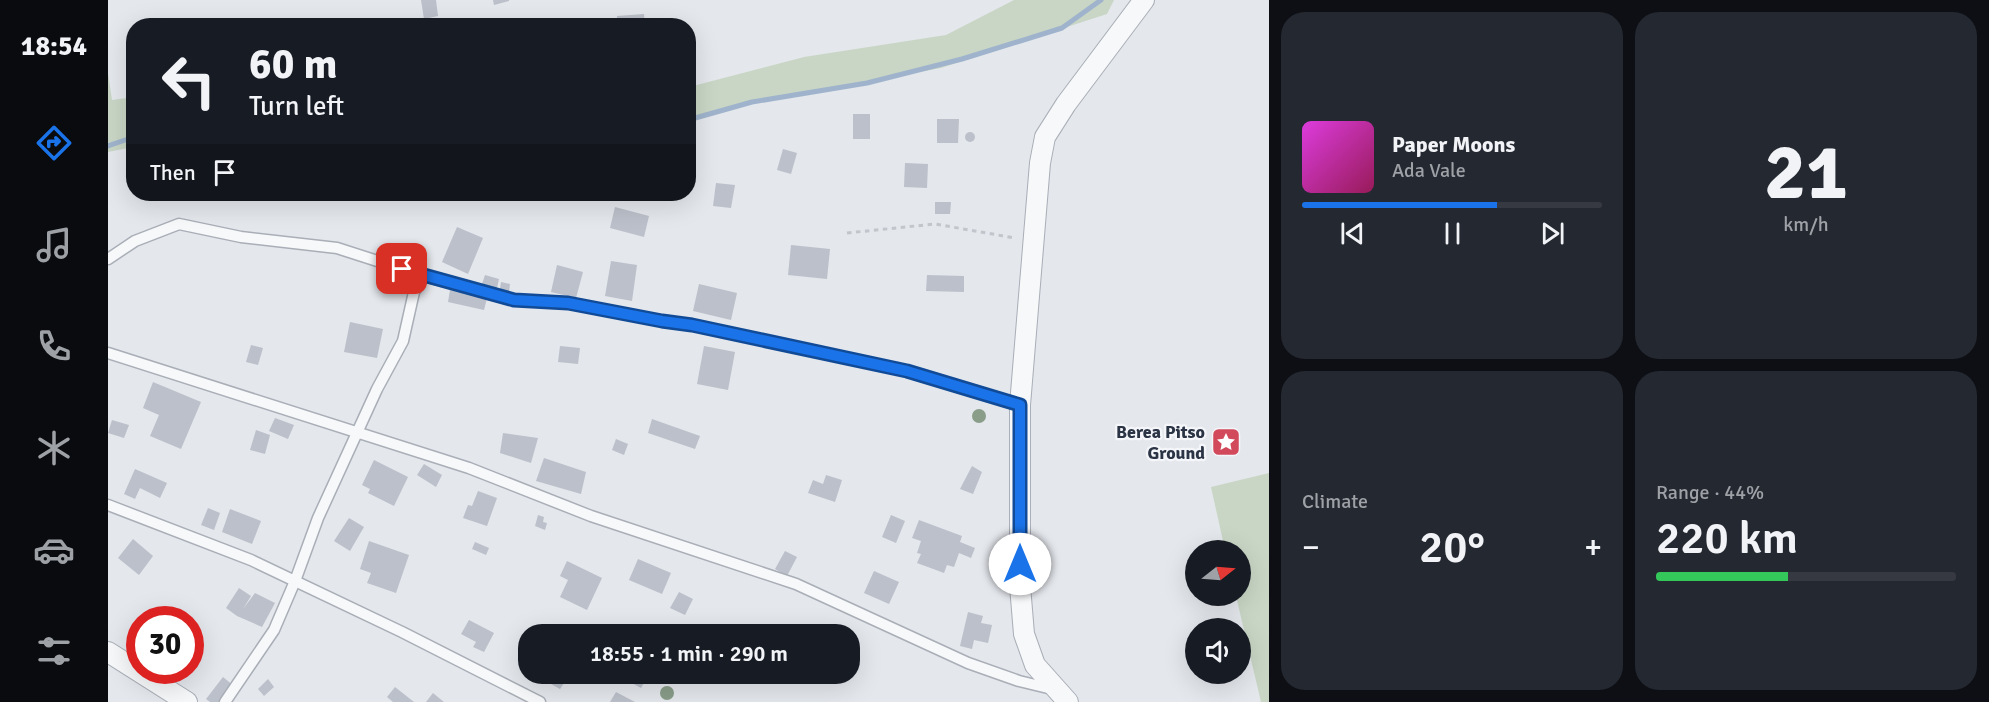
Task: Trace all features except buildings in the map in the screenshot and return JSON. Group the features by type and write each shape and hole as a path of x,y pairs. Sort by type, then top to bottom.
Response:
{"street":[{"path":"1062,696 1035,665 1024,634 1020,586 1020,405 1040,163 1045,137 1066,104 1144,0"},
{"path":"108,652 187,702"}],"lane":[{"path":"108,259 135,241 179,224 240,237 337,248 424,276 514,300 568,303 692,325 907,371 1020,405"},
{"path":"225,702 274,630 296,581 318,518 357,432 403,341 414,292 424,276"},
{"path":"108,353 469,468 591,516 796,584 968,663 1062,696"},
{"path":"108,505 251,560 402,632 540,702"}],"path":[{"path":"847,233 935,224 1034,241"}],"green space":[{"path":"1014,0 1114,0 1107,14 941,68 755,103 696,118 696,85 804,57 946,35"},
{"path":"108,73 112,100 126,98 126,148 108,152"},
{"path":"1269,473 1269,702 1261,702 1251,660 1251,618 1241,618 1238,606 1251,606 1251,540 1223,540 1211,487"}],"waterway":[{"path":"696,118 752,102 867,83 962,59 1062,28 1101,0"},
{"path":"108,146 126,140"}],"place":[{"name":"Berea Pitso Ground","path":"1226,442"}],"route":[{"path":"402,269 504,295 514,300 568,303 692,325 907,371 1020,405 1020,564"}]}
